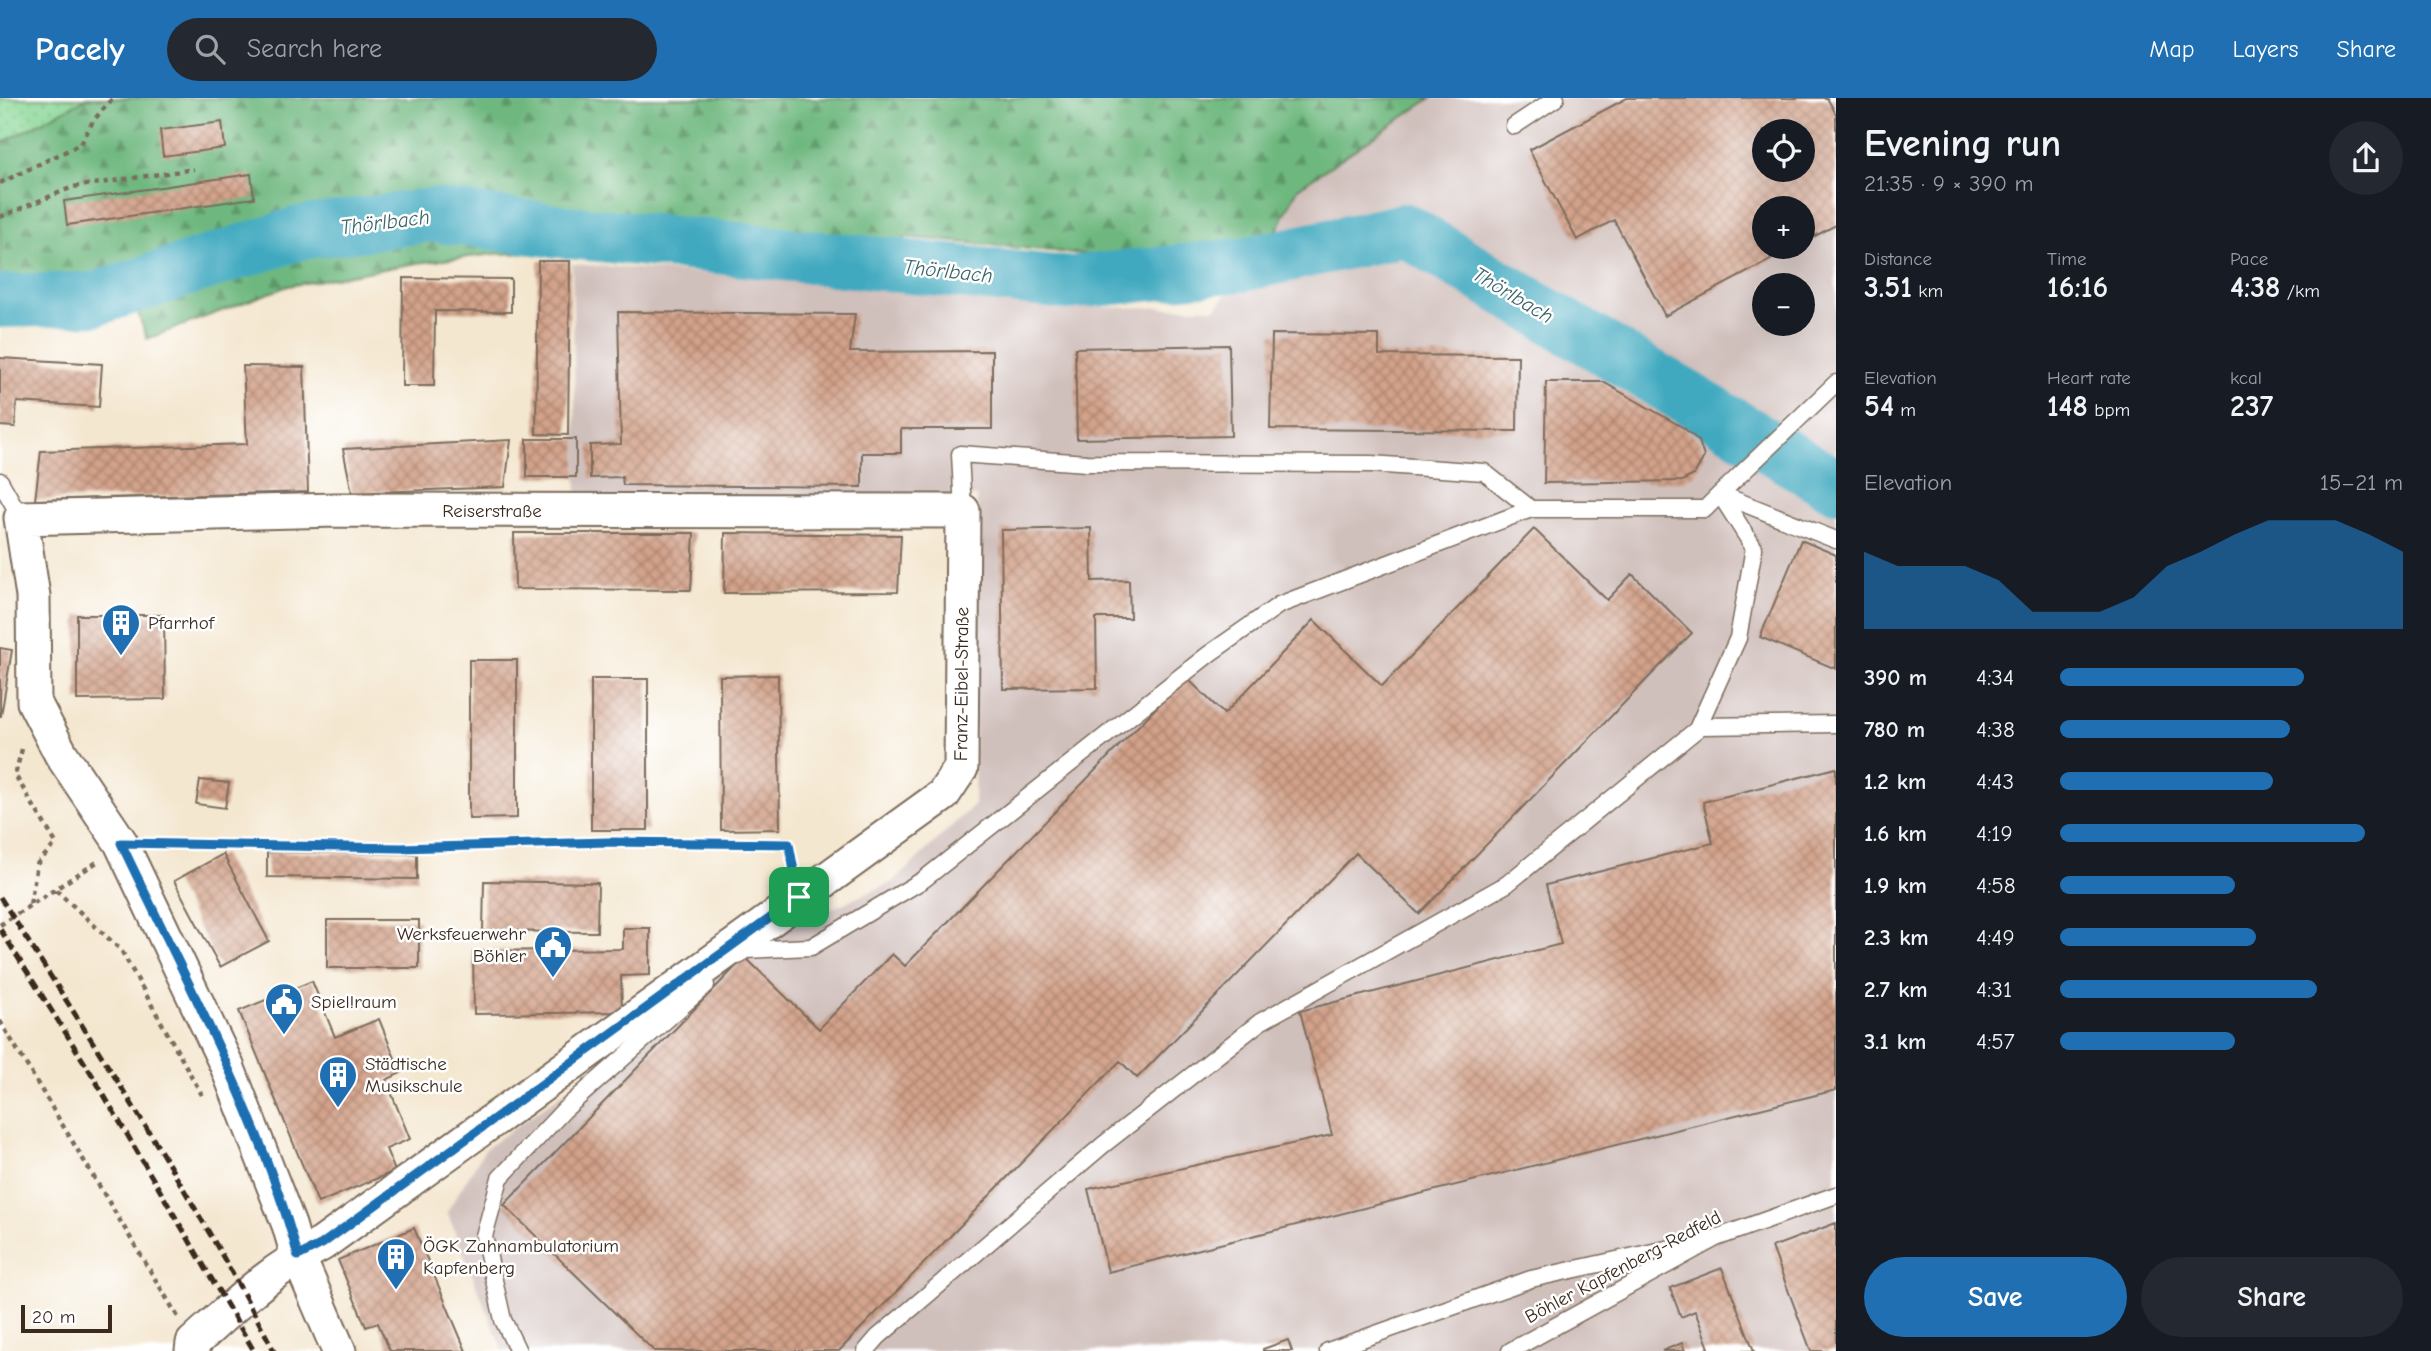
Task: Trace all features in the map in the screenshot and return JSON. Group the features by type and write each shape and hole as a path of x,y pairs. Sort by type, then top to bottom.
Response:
{"street":[{"name":"Reiserstraße","path":"21,518 337,510 962,511"},
{"name":"Franz-Eibel-Straße","path":"193,1347 279,1267 322,1244 943,795 961,768 962,511"},
{"path":"21,518 33,596 34,702 61,754 121,843 227,1066 289,1225 298,1256 339,1351"}],"lane":[{"path":"1514,126 1556,98"},
{"path":"518,1351 503,1320 484,1236 500,1178 564,1110 745,950 811,947 923,880 1209,654 1279,605 1531,509 1705,509 1836,383"},
{"path":"962,511 960,454 1087,463 1371,464 1483,472 1531,509"},
{"path":"0,481 21,518"},
{"path":"1720,494 1836,540"},
{"path":"1697,729 1738,638 1754,548 1720,494"},
{"path":"866,1351 878,1336 1093,1153 1260,1022 1507,884 1701,726 1836,724"},
{"name":"Böhler Kapfenberg-Redfeld","path":"1510,1351 1716,1238 1836,1195"},
{"path":"1328,1351 1531,1279 1716,1238"}],"path":[{"path":"0,183 81,144 93,121 113,98"},
{"path":"0,217 74,187 194,169"},
{"path":"0,925 56,890 121,843 401,848 607,842 789,844 799,897"},
{"path":"56,890 121,950 206,1101"},
{"path":"0,1021 193,1347"}],"shaded area":[{"path":"1431,98 1836,98 1836,1351 503,1351 447,1212 485,1149 659,1024 736,950 893,882 974,805 977,497 577,499 572,264 837,283 1048,307 1215,308 1274,236 1298,188"}],"green space":[{"path":"0,98 87,98 87,99 0,144"},
{"path":"87,98 1431,98 1298,188 1274,236 1157,261 905,237 896,278 694,270 576,252 495,254 417,263 288,286 147,339 122,266 64,281 0,281 0,144"}],"building":[{"path":"1627,98 1827,98 1836,114 1836,225 1815,236 1815,196 1752,196 1752,259 1772,259 1665,316 1614,220 1577,240 1529,150"},
{"path":"222,122 225,148 163,156 160,130"},
{"path":"251,174 254,198 67,225 64,201"},
{"path":"538,261 570,261 568,435 536,434"},
{"path":"403,278 511,279 511,312 435,311 434,386 402,386"},
{"path":"618,312 855,314 850,352 992,351 992,429 901,429 901,453 862,453 862,487 623,485 622,477 590,478 590,445 621,444"},
{"path":"1272,334 1379,335 1379,355 1518,356 1517,431 1270,429"},
{"path":"1229,345 1231,436 1077,439 1075,348"},
{"path":"0,358 102,364 99,407 17,402 15,427 0,426"},
{"path":"243,366 304,367 308,492 35,500 41,451 247,444"},
{"path":"1546,382 1603,382 1684,428 1699,441 1704,457 1694,475 1682,481 1544,483"},
{"path":"527,439 576,439 576,477 527,477"},
{"path":"511,440 505,487 352,493 343,449"},
{"path":"1091,528 1092,581 1129,580 1130,618 1096,618 1097,688 1003,689 1001,530"},
{"path":"1534,529 1607,600 1632,574 1692,633 1419,914 1356,853 1137,1078 1120,1061 839,1351 654,1351 504,1205 745,957 819,1029 892,954 905,966 1186,677 1224,714 1314,620 1382,686"},
{"path":"514,533 694,533 691,590 515,589"},
{"path":"725,533 901,535 898,592 724,593"},
{"path":"1801,540 1836,555 1836,669 1760,637"},
{"name":"Pfarrhof","path":"77,615 164,615 165,699 77,700"},
{"path":"0,648 12,650 1,716 0,716"},
{"path":"469,660 517,660 517,818 469,819"},
{"path":"778,675 780,829 721,830 720,676"},
{"path":"591,679 648,679 648,830 591,830"},
{"path":"1836,768 1836,1090 1108,1272 1088,1189 1332,1135 1300,1011 1561,944 1546,885 1713,843 1703,802"},
{"path":"200,780 229,783 225,808 196,804"},
{"path":"267,852 417,854 417,879 267,877"},
{"path":"223,854 269,941 220,967 174,881"},
{"path":"484,881 598,883 597,932 483,931"},
{"path":"327,920 419,920 419,968 327,968"},
{"path":"623,928 650,928 650,975 621,976 622,1012 474,1014 473,951 623,949"},
{"name":"Städtische Musikschule","path":"312,981 335,1037 379,1019 401,1073 386,1080 410,1139 386,1149 395,1171 318,1203 239,1011"},
{"path":"1836,1223 1836,1351 1811,1351 1772,1247"},
{"name":"ÖGK Zahnambulatorium Kapfenberg","path":"414,1228 466,1351 390,1351 378,1323 366,1327 338,1260"},
{"path":"1722,1268 1754,1351 1701,1351 1709,1348 1695,1311 1681,1317 1670,1288"},
{"path":"1288,1340 1292,1351 1263,1351 1263,1349"},
{"path":"1682,1343 1685,1351 1662,1351"}],"waterway":[{"name":"Thörlbach","path":"0,301 95,299 299,233 431,215 549,230 1067,283 1241,265 1405,230 1836,486"}],"railway":[{"path":"0,897 177,1178 274,1351"},
{"path":"0,929 91,1073 254,1351"}],"place":[{"name":"Pfarrhof","path":"121,657"},
{"name":"Werksfeuerwehr Böhler","path":"553,979"},
{"name":"Spiel!raum","path":"284,1036"},
{"name":"Städtische Musikschule","path":"338,1109"},
{"name":"ÖGK Zahnambulatorium Kapfenberg","path":"396,1291"}],"route":[{"path":"607,842 789,844 799,897 322,1244 298,1256 289,1225 227,1066 121,843 401,848 607,842"}]}
